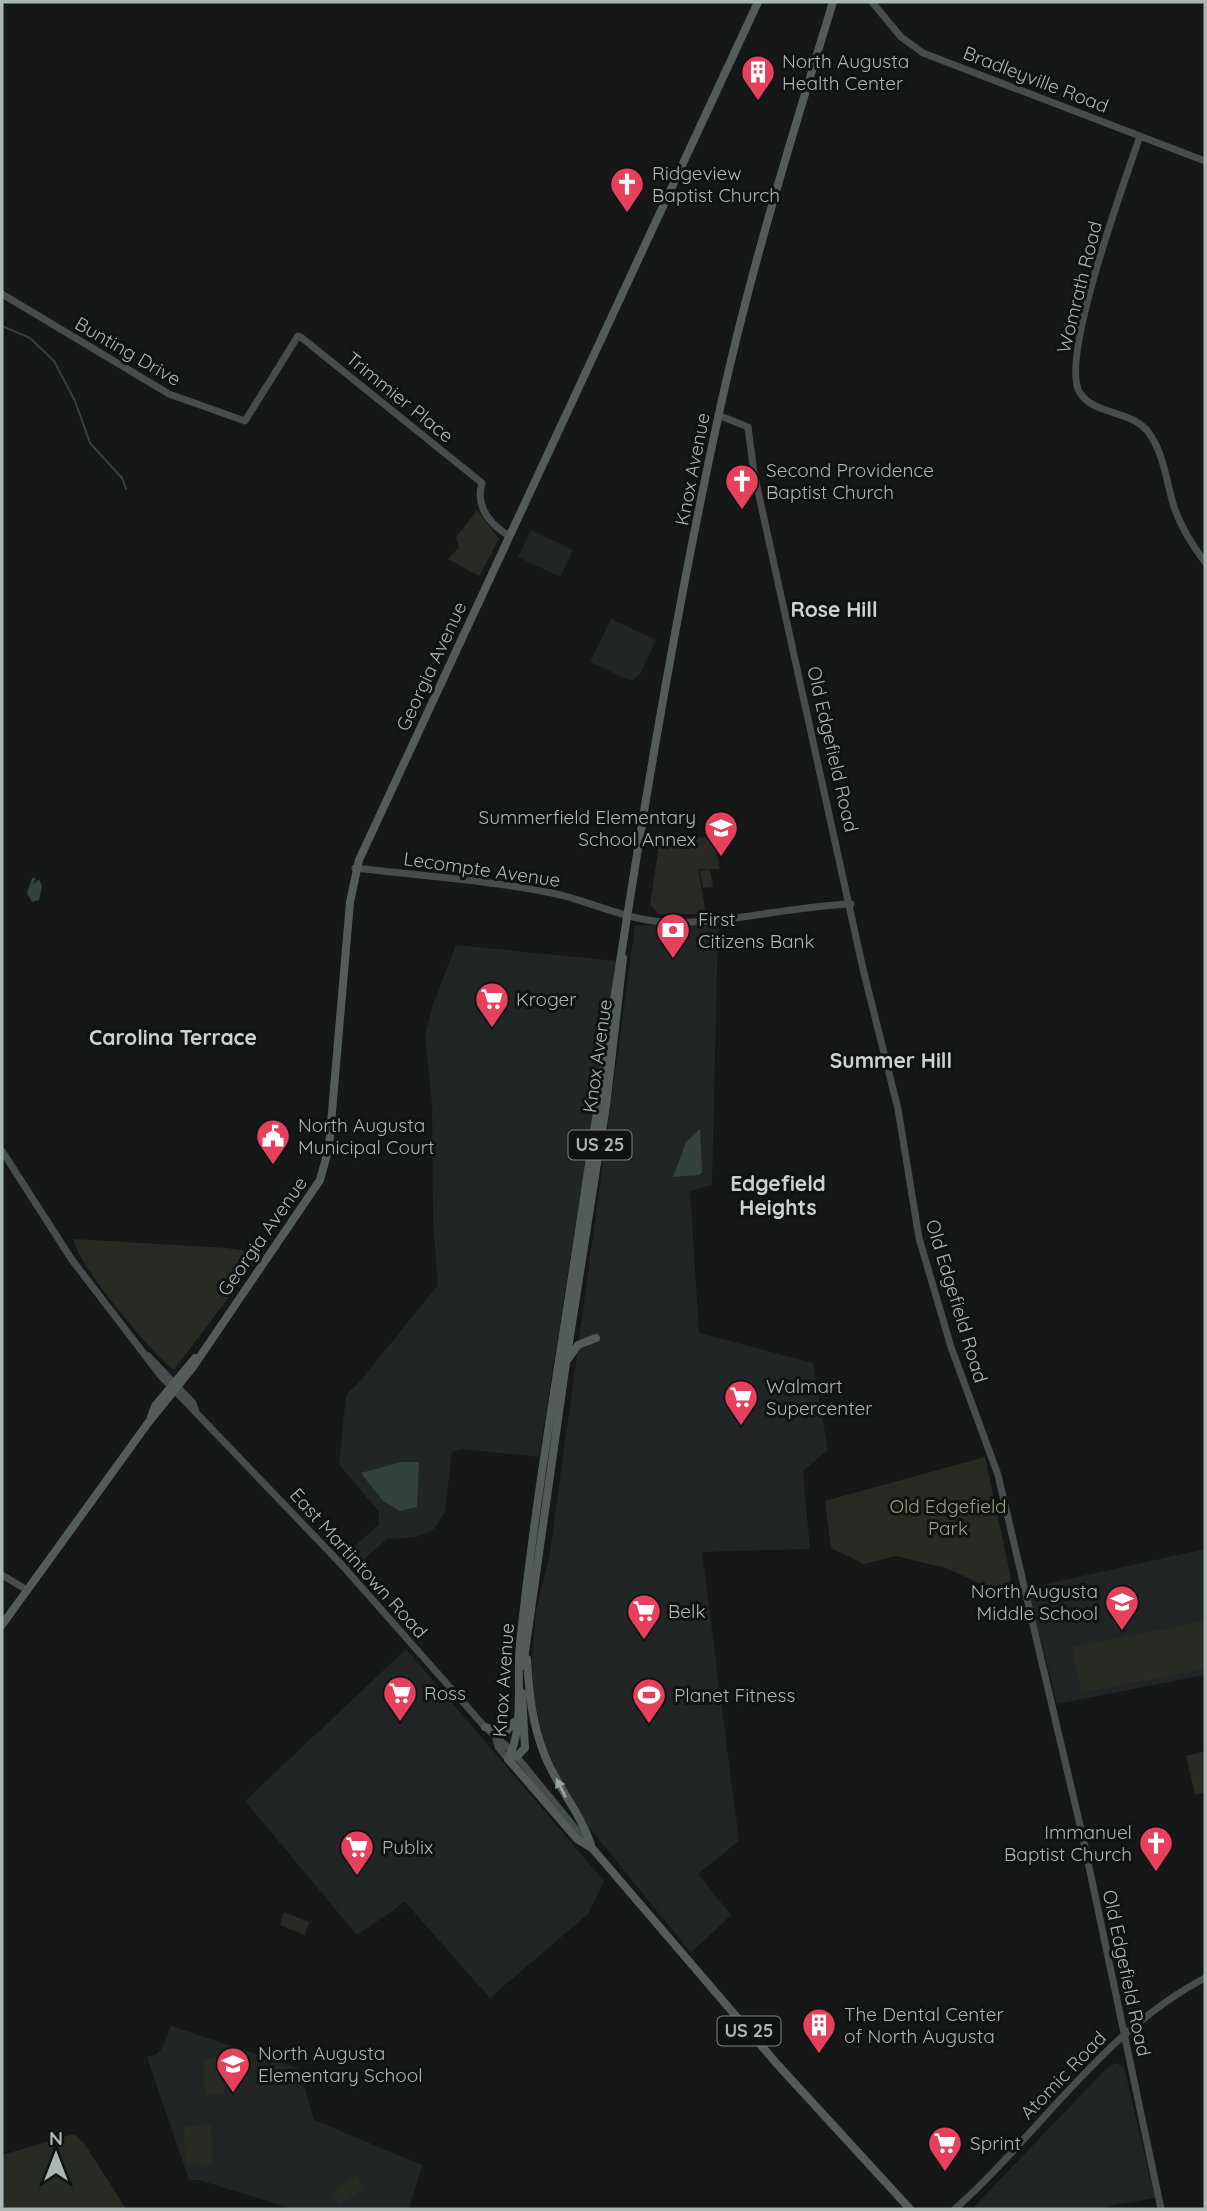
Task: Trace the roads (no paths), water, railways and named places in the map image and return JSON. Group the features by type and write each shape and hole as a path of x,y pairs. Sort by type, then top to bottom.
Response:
{"main road":[{"name":"Georgia Avenue","path":"2,1625 174,1386 200,1354 317,1186 328,1147 355,868 758,2"},
{"name":"Knox Avenue","path":"512,1755 520,1644 539,1496 600,1105 616,983 673,648 718,415 751,286 833,2"},
{"name":"Knox Avenue","path":"512,1755 526,1743 522,1677 565,1365 606,1106 624,970 623,952"},
{"path":"565,1365 578,1345 596,1338"},
{"name":"US 25","path":"526,1651 530,1705 540,1742 592,1848"},
{"path":"485,1727 505,1733 516,1720"},
{"name":"East Martintown Road","path":"512,1755 577,1839 592,1848 777,2064 910,2209"}],"street":[{"name":"Bradleyville Road","path":"872,2 901,37 923,53 1205,161"},
{"name":"Womrath Road","path":"1140,136 1097,265 1076,360 1075,382 1088,402 1127,416 1148,431 1156,446 1179,519 1205,562"},
{"name":"Bunting Drive","path":"2,295 169,394 244,421 298,336"},
{"name":"Trimmier Place","path":"298,336 482,484 482,509 488,518 509,536"},
{"name":"Old Edgefield Road","path":"718,415 748,427 754,473 898,1109 919,1238 951,1347 998,1475 1083,1838 1161,2209"},
{"name":"Lecompte Avenue","path":"355,868 526,888 577,898 629,919 699,921 797,907 851,904"},
{"name":"East Martintown Road","path":"2,1151 72,1260 145,1353 196,1412 341,1564 512,1755"},
{"path":"2,1575 27,1590"},
{"name":"Atomic Road","path":"955,2209 1124,2035 1167,2000 1205,1978"}],"waterway":[{"path":"2,326 30,338 54,361 75,401 90,443 122,478 126,489"}],"place":[{"name":"North Augusta Health Center","path":"758,102"},
{"name":"Ridgeview Baptist Church","path":"627,214"},
{"name":"Second Providence Baptist Church","path":"742,511"},
{"name":"Summerfield Elementary School Annex","path":"721,858"},
{"name":"First Citizens Bank","path":"673,960"},
{"name":"Kroger","path":"492,1029"},
{"name":"North Augusta Municipal Court","path":"273,1166"},
{"name":"Walmart Supercenter","path":"741,1427"},
{"name":"North Augusta Middle School","path":"1122,1632"},
{"name":"Belk","path":"644,1641"},
{"name":"Ross","path":"400,1723"},
{"name":"Planet Fitness","path":"649,1725"},
{"name":"Immanuel Baptist Church","path":"1156,1873"},
{"name":"Publix","path":"357,1877"},
{"name":"The Dental Center of North Augusta","path":"819,2055"},
{"name":"North Augusta Elementary School","path":"233,2094"},
{"name":"Sprint","path":"945,2173"}],"district":[{"name":"Rose Hill","path":"834,610"},
{"name":"Carolina Terrace","path":"173,1038"},
{"name":"Summer Hill","path":"891,1061"},
{"name":"Edgefield Heights","path":"778,1196"}],"park label":[{"name":"Old Edgefield Park","path":"948,1517"}]}
